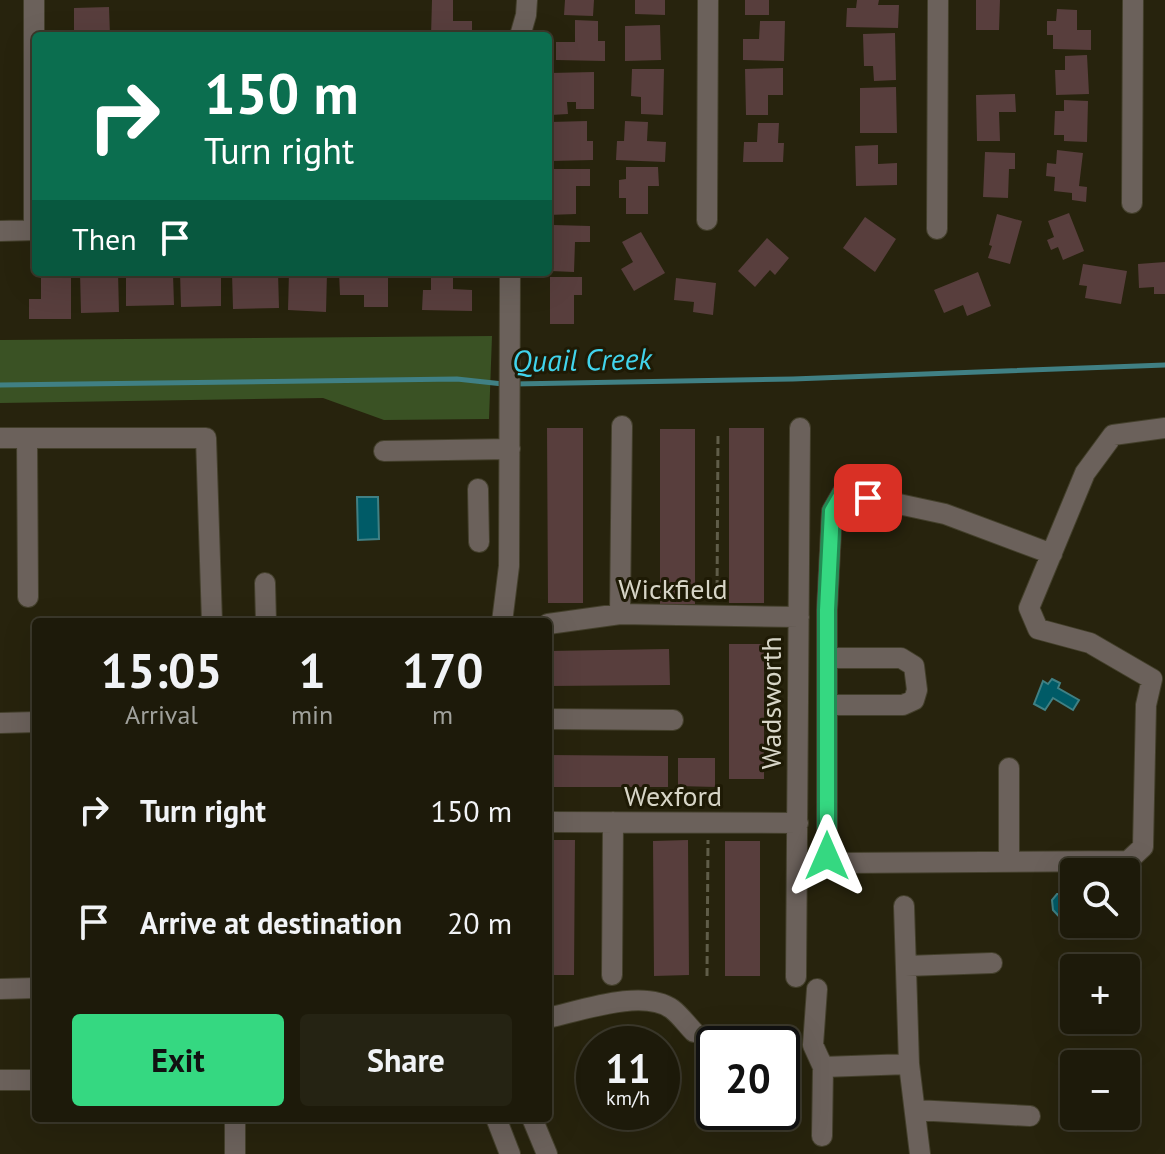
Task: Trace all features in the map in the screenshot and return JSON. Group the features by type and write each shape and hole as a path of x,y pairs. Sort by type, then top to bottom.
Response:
{"street":[{"path":"34,0 34,32"},
{"path":"521,32 527,0"},
{"path":"707,220 708,0"},
{"path":"937,229 938,0"},
{"path":"1132,203 1133,0"},
{"path":"0,231 32,230"},
{"path":"502,618 509,566 510,276"},
{"path":"620,614 622,426"},
{"name":"Wadsworth","path":"796,977 800,428"},
{"path":"1052,554 945,514 843,492 832,511 827,658 827,856 838,863 1128,861 1143,847 1146,705 1159,678 1090,643 1038,629 1029,608 1052,554 1085,473 1113,435 1165,428"},
{"path":"0,438 206,438 212,618"},
{"path":"27,438 28,597"},
{"path":"384,451 510,449"},
{"path":"478,489 479,542"},
{"path":"478,516 509,515"},
{"path":"265,583 266,618"},
{"name":"Wickfield","path":"552,623 620,614 799,617"},
{"path":"827,658 901,658 914,666 917,690 914,700 903,705 827,705"},
{"path":"552,719 673,720"},
{"path":"0,723 32,722"},
{"path":"1009,768 1009,862"},
{"name":"Wexford","path":"552,822 798,823"},
{"path":"612,975 613,822"},
{"path":"904,906 909,1064 920,1154"},
{"path":"906,966 992,963"},
{"path":"0,989 32,988"},
{"path":"817,989 813,1045 823,1067 822,1136"},
{"path":"552,1017 624,1001 649,1002 670,1008 694,1032"},
{"path":"823,1067 909,1064"},
{"path":"0,1080 32,1080"},
{"path":"915,1110 1030,1116"},
{"path":"235,1122 235,1154"},
{"path":"498,1122 510,1154"},
{"path":"534,1122 547,1154"}],"path":[{"path":"717,615 718,433"},
{"path":"707,976 708,823"}],"green space":[{"path":"492,336 489,419 384,420 323,398 0,403 0,340"}],"water":[{"path":"357,497 378,497 379,539 358,540"},
{"path":"1052,679 1060,683 1058,688 1079,700 1073,710 1053,698 1045,710 1034,704 1043,681 1048,684"},
{"path":"1060,894 1060,918 1053,910 1052,900"}],"building":[{"path":"432,0 453,0 453,21 472,21 472,32 431,32"},
{"path":"565,0 594,0 593,16 564,15"},
{"path":"635,0 665,0 665,15 635,14"},
{"path":"745,0 769,0 769,15 745,15"},
{"path":"857,0 879,0 878,5 899,5 898,28 846,27 847,8 856,8"},
{"path":"976,0 1000,0 999,30 976,30"},
{"path":"109,7 110,32 74,32 74,8"},
{"path":"1057,9 1077,10 1077,30 1091,30 1091,50 1053,49 1053,35 1047,35 1047,21 1056,21"},
{"path":"575,20 598,21 598,41 605,41 605,61 556,60 556,42 575,42"},
{"path":"760,21 785,21 784,61 743,60 743,39 759,39"},
{"path":"660,25 661,60 625,61 625,26"},
{"path":"895,33 896,80 874,81 873,66 864,66 863,34"},
{"path":"1087,55 1089,94 1056,95 1055,70 1065,70 1065,56"},
{"path":"783,68 783,95 768,95 768,115 746,115 745,69"},
{"path":"632,69 664,69 663,115 641,114 641,97 631,96"},
{"path":"594,72 594,109 576,109 576,102 567,102 568,114 552,115 552,73"},
{"path":"896,87 897,133 860,133 860,88"},
{"path":"1015,94 1016,112 999,112 1000,141 977,141 976,95"},
{"path":"1064,100 1088,101 1087,142 1064,141 1064,135 1054,135 1055,111 1064,111"},
{"path":"587,121 587,141 593,141 593,160 552,161 552,122"},
{"path":"625,121 648,122 647,141 666,142 665,162 616,160 617,141 624,141"},
{"path":"758,123 779,123 778,143 784,143 783,162 743,162 744,142 757,142"},
{"path":"878,145 878,164 897,163 897,185 856,186 855,146"},
{"path":"1057,150 1083,153 1079,186 1087,187 1086,202 1072,200 1072,193 1054,191 1055,177 1046,176 1047,163 1056,164"},
{"path":"985,152 1015,153 1015,169 1009,169 1008,198 983,197"},
{"path":"626,167 658,167 659,186 648,186 648,214 626,214 626,198 619,198 619,180 626,179"},
{"path":"552,169 590,169 590,186 576,186 576,214 552,215"},
{"path":"1069,213 1084,251 1063,260 1058,247 1051,250 1047,240 1054,237 1048,221"},
{"path":"997,214 1022,221 1010,264 988,258"},
{"path":"865,217 896,239 875,272 843,248"},
{"path":"553,225 590,226 590,242 575,242 574,272 552,271"},
{"path":"641,232 665,273 634,291 621,269 633,262 622,242"},
{"path":"767,238 789,258 775,275 770,270 755,287 738,271"},
{"path":"1165,262 1165,294 1154,294 1154,287 1139,288 1138,264"},
{"path":"1083,264 1127,271 1121,304 1085,298 1087,286 1079,285"},
{"path":"978,272 991,306 967,316 963,305 944,313 934,290"},
{"path":"80,276 118,276 119,312 81,313"},
{"path":"126,276 173,276 174,305 126,306"},
{"path":"180,276 221,276 221,306 181,307"},
{"path":"232,276 278,276 279,308 233,309"},
{"path":"289,276 327,276 326,312 288,310"},
{"path":"339,276 388,276 388,307 364,307 364,295 340,295"},
{"path":"431,276 453,276 453,289 472,290 472,311 422,310 423,290 431,290"},
{"path":"41,277 71,277 71,319 29,319 29,299 41,299"},
{"path":"550,277 582,277 582,295 574,295 574,324 550,324"},
{"path":"676,278 716,283 713,315 693,312 694,302 674,300"},
{"path":"547,428 583,428 583,603 548,603"},
{"path":"729,428 764,428 764,603 729,603"},
{"path":"660,429 695,429 695,604 660,604"},
{"path":"729,644 764,644 764,779 729,779"},
{"path":"669,649 670,685 552,686 552,651"},
{"path":"552,755 668,756 668,787 552,787"},
{"path":"678,758 715,758 715,787 678,786"},
{"path":"552,840 575,840 574,975 552,975"},
{"path":"688,840 689,975 654,976 653,841"},
{"path":"725,841 760,841 760,976 725,976"}],"waterway":[{"name":"Quail Creek","path":"513,384 793,379 1165,365"},
{"name":"Quail Creek","path":"0,385 457,379 503,384"}],"route":[{"path":"827,856 827,610 832,511 843,492 868,498"}]}
